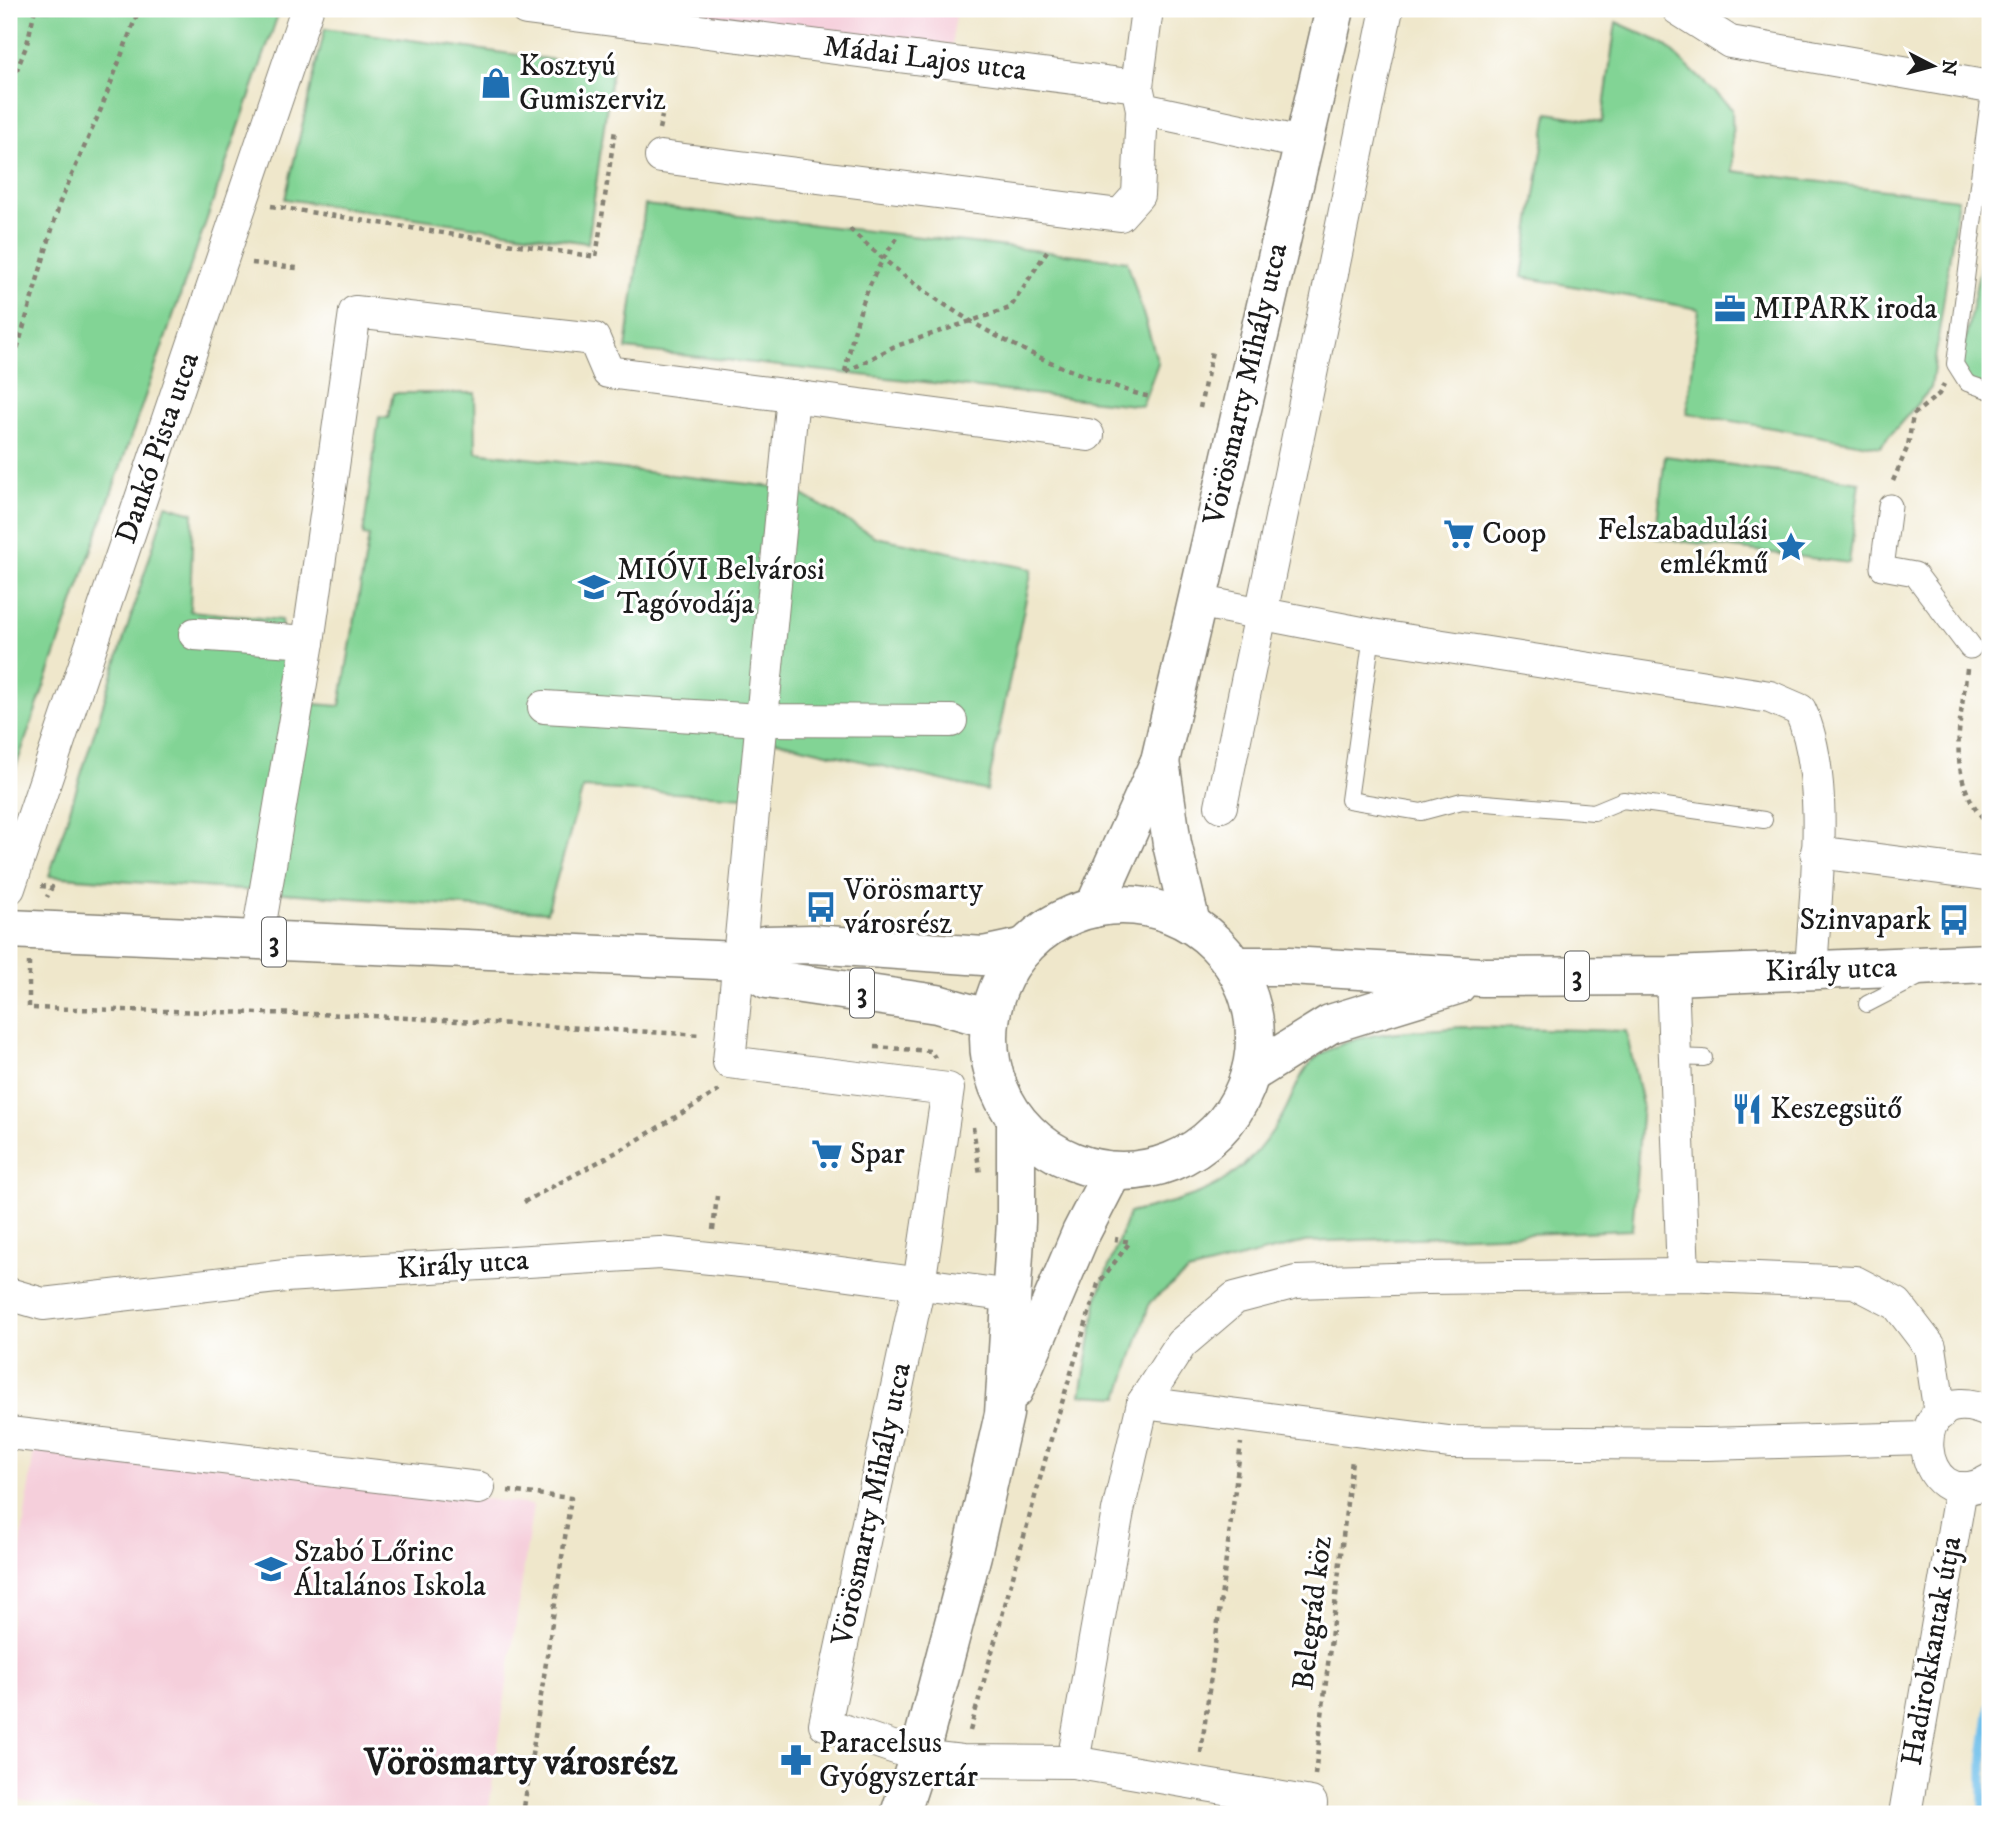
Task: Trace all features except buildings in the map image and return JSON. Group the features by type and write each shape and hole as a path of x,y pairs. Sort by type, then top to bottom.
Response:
{"main road":[{"name":"Vörösmarty Mihály utca","path":"1094,908 1160,761 1335,9"},
{"name":"Vörösmarty Mihály utca","path":"1160,761 1172,844 1191,924"},
{"name":"3","path":"1119,904 1144,906 1191,924 1222,950 1234,966 1252,1007 1255,1052 1239,1102 1222,1127 1199,1147 1172,1161 1143,1170 1113,1171 1085,1166 1059,1155 1035,1139 1016,1119 999,1088 990,1054 990,1019 1002,980 1025,947 1045,929 1068,916 1094,908 1119,904"},
{"name":"3","path":"20,930 738,961 767,979 937,1004 990,1019"},
{"name":"3","path":"738,961 765,945 813,944 983,956 1025,947"},
{"name":"Király utca","path":"1234,966 1289,966 1483,977 1672,976 1990,963"},
{"name":"Király utca","path":"1250,1074 1331,1024 1483,977"},
{"path":"900,1814 919,1756 972,1555 1004,1414 1016,1222 1016,1119"},
{"path":"1004,1414 1081,1233 1113,1171"}],"street":[{"name":"Dankó Pista utca","path":"9,886 307,9"},
{"name":"Mádai Lajos utca","path":"526,9 1139,97 1302,144"},
{"path":"662,158 1120,215 1138,195 1139,97 1147,9"},
{"path":"1221,806 1387,9"},
{"path":"1678,9 1730,42 1990,90"},
{"path":"257,941 308,642 355,312 594,339 608,372 1088,435"},
{"path":"731,1037 793,396"},
{"path":"1890,506 1882,568 1915,574 1970,647"},
{"path":"1196,601 1372,635 1770,697 1800,710 1811,733 1813,746 1817,852 1811,971"},
{"path":"195,634 308,642"},
{"path":"544,707 761,720 951,721"},
{"path":"1817,852 1986,874 1990,872"},
{"path":"1672,976 1683,1275"},
{"name":"Vörösmarty Mihály utca","path":"731,1037 729,1062 948,1089 919,1284 825,1724 919,1756"},
{"name":"Király utca","path":"9,1294 43,1304 285,1276 660,1252 1011,1296"},
{"path":"1073,1762 1118,1511 1143,1403 1181,1344 1235,1298 1296,1282 1683,1275 1855,1282 1897,1304 1930,1347 1933,1426 1926,1456 1934,1472 1945,1482 1976,1484"},
{"path":"1143,1403 1245,1418 1356,1428 1449,1442 1706,1444 1933,1426 1953,1407 1966,1405 1990,1412"},
{"path":"9,1433 479,1488"},
{"name":"Hadirokkantak útja","path":"1905,1814 1976,1484"},
{"path":"919,1756 962,1761 1073,1762 1197,1783 1311,1809"}],"lane":[{"path":"1990,90 1988,141 1955,364 1968,383 1990,391"},
{"path":"1372,635 1349,800 1421,811 1462,801 1594,812 1623,800 1763,820"},
{"path":"1867,1004 1946,966"},
{"path":"1673,1057 1704,1058"}],"path":[{"path":"9,90 27,44 35,9"},
{"path":"9,377 60,202 101,108 139,9"},
{"path":"270,206 596,257 615,130"},
{"path":"850,229 881,259 969,321 1070,372 1152,397"},
{"path":"900,234 881,259 860,304 845,373 893,347 1010,308 1047,251"},
{"path":"249,262 297,268"},
{"path":"1200,408 1212,351"},
{"path":"1890,506 1893,478 1908,446 1913,415 1938,394 1955,364"},
{"path":"1970,647 1958,737 1959,778 1976,811 1990,826"},
{"path":"9,886 52,887 20,930 29,1008 355,1015 731,1037"},
{"path":"864,1046 931,1051 938,1062"},
{"path":"524,1202 626,1147 727,1086"},
{"path":"969,1119 975,1132 982,1185"},
{"path":"962,1761 1051,1439 1098,1284 1130,1242 1081,1233"},
{"path":"1197,1783 1245,1418"},
{"name":"Belegrád köz","path":"1311,1809 1356,1428"},
{"path":"479,1488 571,1498 523,1814"}],"shaded area":[{"path":"585,9 956,9 952,45"},
{"name":"Szabó Lőrinc Általános Iskola","path":"35,1442 533,1505 488,1814 129,1814 9,1799 9,1634"}],"green space":[{"path":"9,9 280,9 9,787"},
{"path":"1616,22 1663,43 1732,109 1733,171 1958,199 1931,388 1880,447 1687,413 1699,309 1522,277 1548,113 1602,122"},
{"path":"325,28 612,68 588,243 285,199"},
{"path":"645,205 1127,261 1158,363 1142,406 626,349"},
{"path":"1990,219 1990,396 1978,397 1959,371"},
{"path":"393,393 475,393 476,452 792,489 876,537 1032,569 987,791 768,739 746,797 583,788 547,912 49,876 166,505 193,513 190,611 281,620 290,702 340,706 369,536 363,535 379,417 388,418"},
{"path":"1665,456 1860,482 1849,563 1655,538"},
{"path":"1461,1027 1626,1031 1642,1104 1632,1230 1305,1242 1188,1272 1150,1302 1119,1397 1081,1395 1098,1295 1129,1213 1198,1193 1234,1174 1265,1141 1281,1118 1307,1068 1320,1055 1352,1040 1370,1036"}],"waterway":[{"path":"1983,1814 1983,1757 1990,1706"}],"place":[{"name":"Kosztyú Gumiszerviz","path":"496,83"},
{"name":"MIPARK iroda","path":"1730,309"},
{"name":"Coop","path":"1459,534"},
{"name":"Felszabadulási emlékmű","path":"1791,547"},
{"name":"MIÓVI Belvárosi Tagóvodája","path":"594,587"},
{"name":"Vörösmarty városrész","path":"821,907"},
{"name":"Szinvapark","path":"1954,920"},
{"name":"Keszegsütő","path":"1747,1109"},
{"name":"Spar","path":"827,1154"},
{"name":"Szabó Lőrinc Általános Iskola","path":"271,1569"},
{"name":"Paracelsus Gyógyszertár","path":"796,1760"}],"district":[{"name":"Vörösmarty városrész","path":"521,1763"}]}
